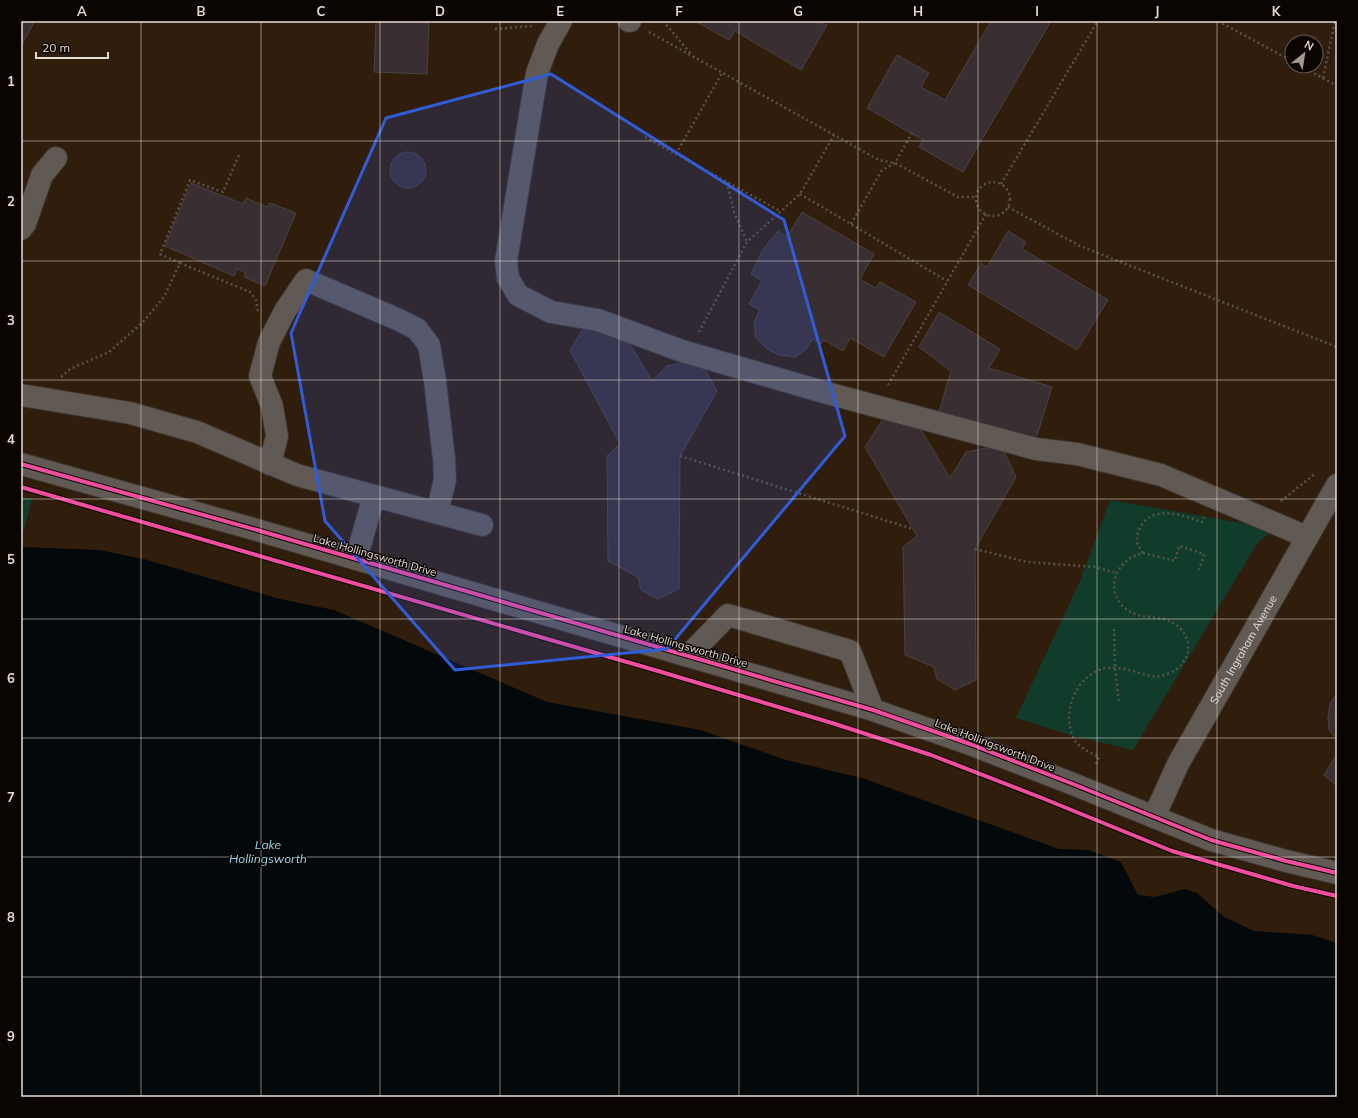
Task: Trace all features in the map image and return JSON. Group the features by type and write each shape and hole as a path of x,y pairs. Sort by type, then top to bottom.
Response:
{"street":[{"path":"560,23 548,44 537,74 506,261 508,278 518,295 551,312 598,320 688,353 876,406 1036,449 1077,454 1161,475 1307,537"},
{"path":"21,229 25,224 42,175 56,158"},
{"path":"270,464 277,436 272,406 260,376 270,342 285,311 306,280 417,329 429,345 435,381 445,480 437,512"},
{"path":"21,395 130,413 197,432 297,475 482,524"},
{"name":"Lake Hollingsworth Drive","path":"21,464 257,530 873,710 970,744 1211,840 1286,861 1337,873"},
{"name":"South Ingraham Avenue","path":"1154,817 1178,764 1337,485"},
{"path":"356,559 374,496"},
{"path":"688,656 728,615 850,651 873,710"}],"path":[{"path":"629,21 879,160 894,163 958,197 977,197"},
{"path":"663,21 694,57"},
{"path":"1002,184 1096,24 1095,21"},
{"path":"1218,21 1284,57"},
{"path":"1324,78 1335,21"},
{"path":"495,29 560,23"},
{"path":"676,154 722,73"},
{"path":"1316,74 1337,86"},
{"path":"851,224 882,170 894,163 912,133"},
{"path":"688,353 747,242 800,194 834,135"},
{"path":"645,137 780,211"},
{"path":"239,155 223,192 190,180 160,254 250,292 256,300 261,319 276,330"},
{"path":"727,182 734,212 747,242"},
{"path":"988,182 1002,184 1010,194 1008,207 1004,212 992,216 980,210 977,204 978,191 988,182"},
{"path":"800,194 947,280"},
{"path":"1008,207 1080,246 1337,347"},
{"path":"876,406 986,214"},
{"path":"51,399 57,380 70,369 109,352 143,322 164,297 180,263"},
{"path":"680,456 913,529"},
{"path":"1280,502 1316,473"},
{"path":"1142,553 1137,543 1140,528 1146,520 1158,514 1170,513 1183,515 1202,522 1211,497"},
{"path":"1096,764 1099,757 1086,750 1076,741 1069,724 1069,710 1079,686 1094,673 1103,669 1129,670 1151,677 1160,677 1178,669 1188,656 1188,646 1184,634 1180,628 1172,622 1160,618 1136,615 1125,608 1118,601 1114,595 1115,578 1117,573 1127,560 1134,555 1142,553 1175,561 1179,546 1204,554 1199,570"},
{"path":"975,549 1028,562 1094,568 1117,573"},
{"path":"1114,629 1115,669 1119,704"}],"highlighted area":[{"path":"551,74 784,220 845,436 667,649 455,670 325,521 291,333 386,118"}],"shaded area":[{"path":"21,21 1337,21 1337,973 21,561"}],"green space":[{"path":"21,496 32,499 21,541"},
{"path":"1110,500 1276,529 1258,542 1133,750 1073,736 1016,718 1080,581"}],"water":[{"name":"Lake Hollingsworth","path":"21,547 99,550 144,559 280,599 334,610 547,702 700,730 786,760 862,778 1059,849 1088,850 1121,862 1138,895 1155,897 1185,889 1197,893 1224,917 1254,931 1312,935 1337,943 1337,1097 21,1097"}],"building":[{"path":"21,21 35,21 21,46"},
{"path":"376,21 429,21 427,74 374,72"},
{"path":"695,21 822,21 821,23 827,25 801,70 735,31 729,40"},
{"path":"986,21 1051,21 963,172 919,147 923,140 867,108 897,55 929,73 921,87 945,100 990,23"},
{"path":"412,152 421,157 425,163 425,177 421,183 412,188 404,188 395,183 391,177 390,166 395,157 401,153"},
{"path":"191,183 243,204 246,198 267,207 270,203 296,213 265,286 244,277 246,273 237,269 234,276 165,246"},
{"path":"802,212 874,254 860,279 876,288 880,282 916,302 884,357 850,338 843,351 824,340 821,344 813,339 805,350 795,357 779,355 767,349 756,338 754,323 760,310 749,304 762,281 751,274 762,251 778,231 787,237"},
{"path":"1008,231 1026,242 1022,249 1108,300 1077,350 968,285 981,263 987,267"},
{"path":"939,312 1000,349 989,368 1052,387 1035,442 939,412 951,371 919,347"},
{"path":"589,320 625,336 652,381 667,366 699,359 717,391 680,456 679,589 658,599 641,590 638,577 608,561 607,456 620,444 570,350"},
{"path":"885,416 918,425 950,478 966,452 1001,445 1016,477 975,549 976,680 955,690 937,679 934,667 905,655 903,547 917,536 865,447"},
{"path":"1337,694 1337,739 1329,730 1328,718 1330,703"},
{"path":"1337,754 1337,786 1324,775"}],"cycle path":[{"path":"21,464 257,530 873,710 970,744 1211,840 1286,861 1337,873"},
{"path":"21,487 658,671 832,723 931,755 1172,851 1293,886 1337,896"}]}
